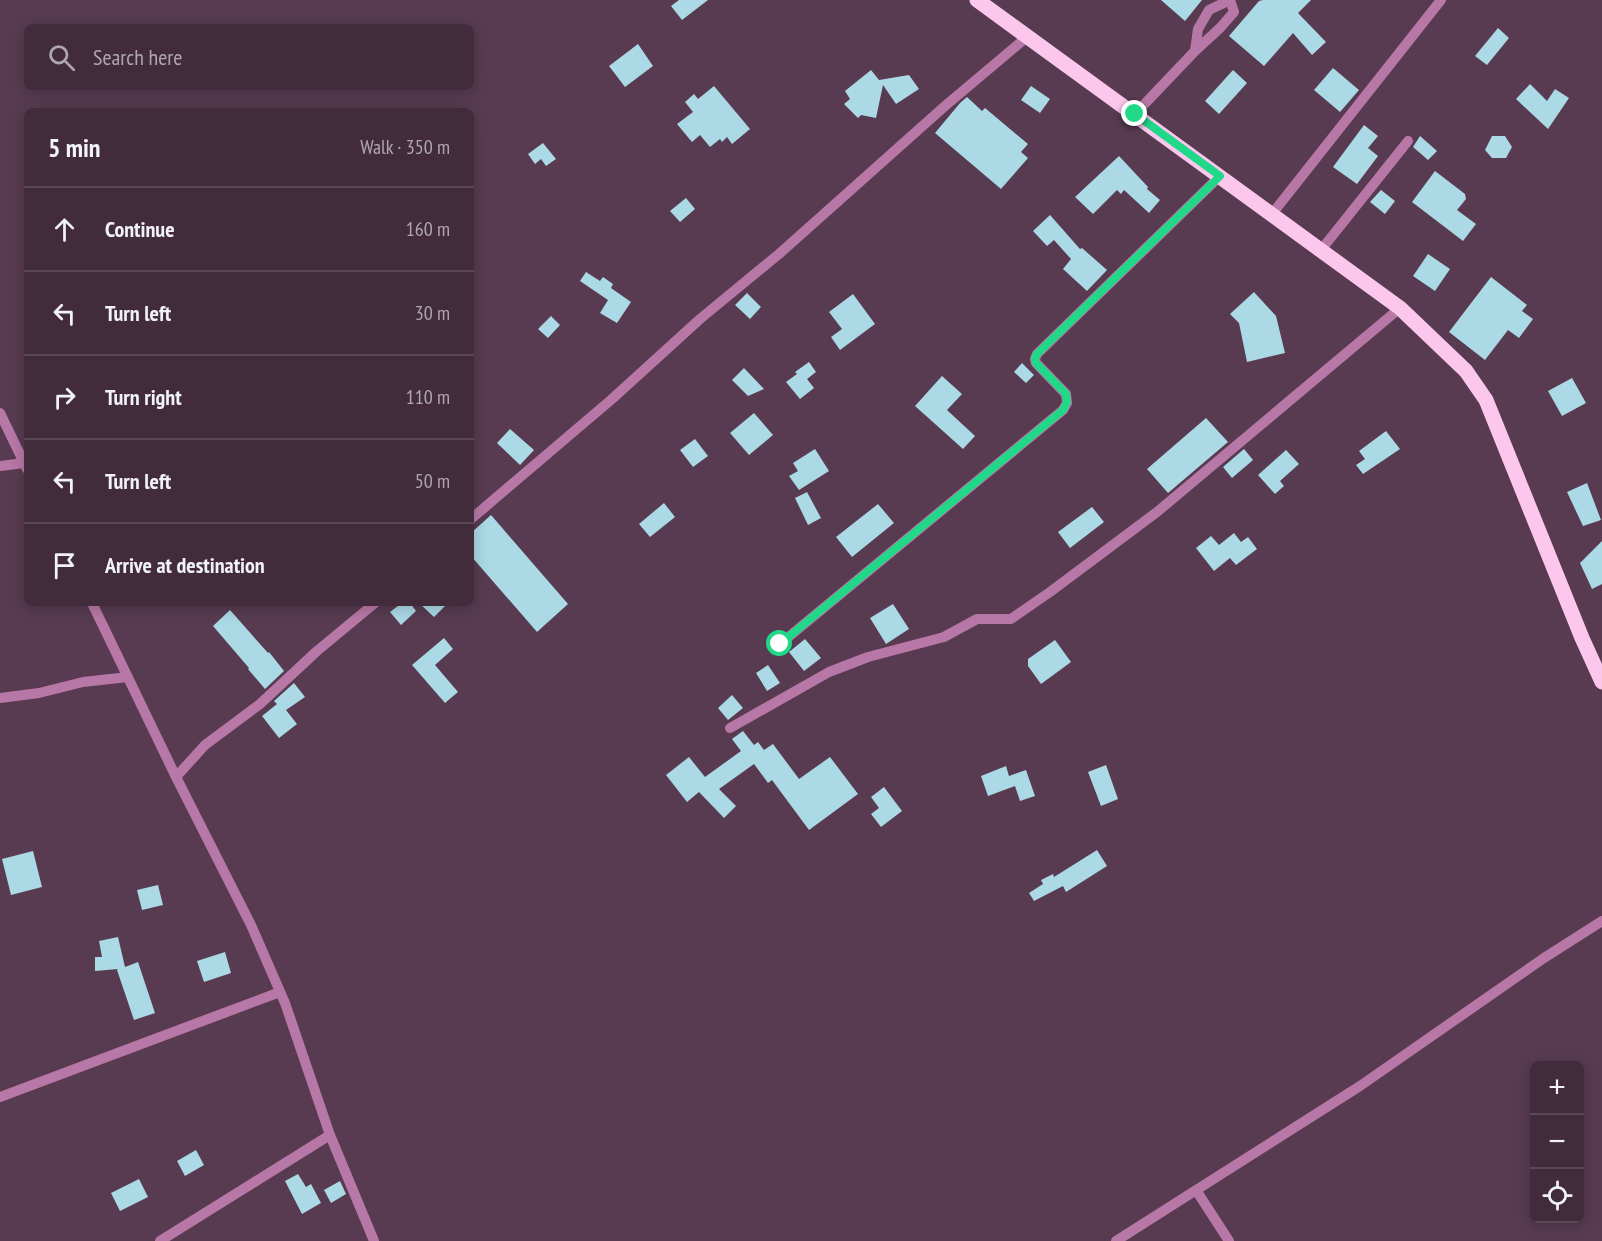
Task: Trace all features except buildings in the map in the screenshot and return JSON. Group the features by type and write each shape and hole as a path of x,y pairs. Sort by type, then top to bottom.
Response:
{"main road":[{"path":"977,0 1400,308 1466,370 1486,400 1602,682"}],"street":[{"path":"1135,114 1234,12 1230,0 1209,10 1198,29 1195,51"},
{"path":"1272,214 1441,0"},
{"path":"474,516 1028,36"},
{"path":"1321,250 1408,141"},
{"path":"780,644 1063,410 1067,402 1066,394 1036,363 1037,354 1220,176"},
{"path":"730,728 829,672 868,657 944,637 977,619 1011,619 1157,512 1400,308"},
{"path":"0,413 24,462"},
{"path":"0,466 24,466"},
{"path":"93,606 251,925 280,992 330,1135 374,1241"},
{"path":"176,777 205,745 260,704 317,651 371,606"},
{"path":"0,698 39,693 83,682 128,677"},
{"path":"1121,1240 1360,1086 1602,921"},
{"path":"0,1097 280,992"},
{"path":"160,1241 330,1135"},
{"path":"1196,1190 1229,1241"}],"route":[{"path":"780,644 1063,410 1067,402 1066,394 1036,363 1037,354 1220,176 1135,114"}]}
